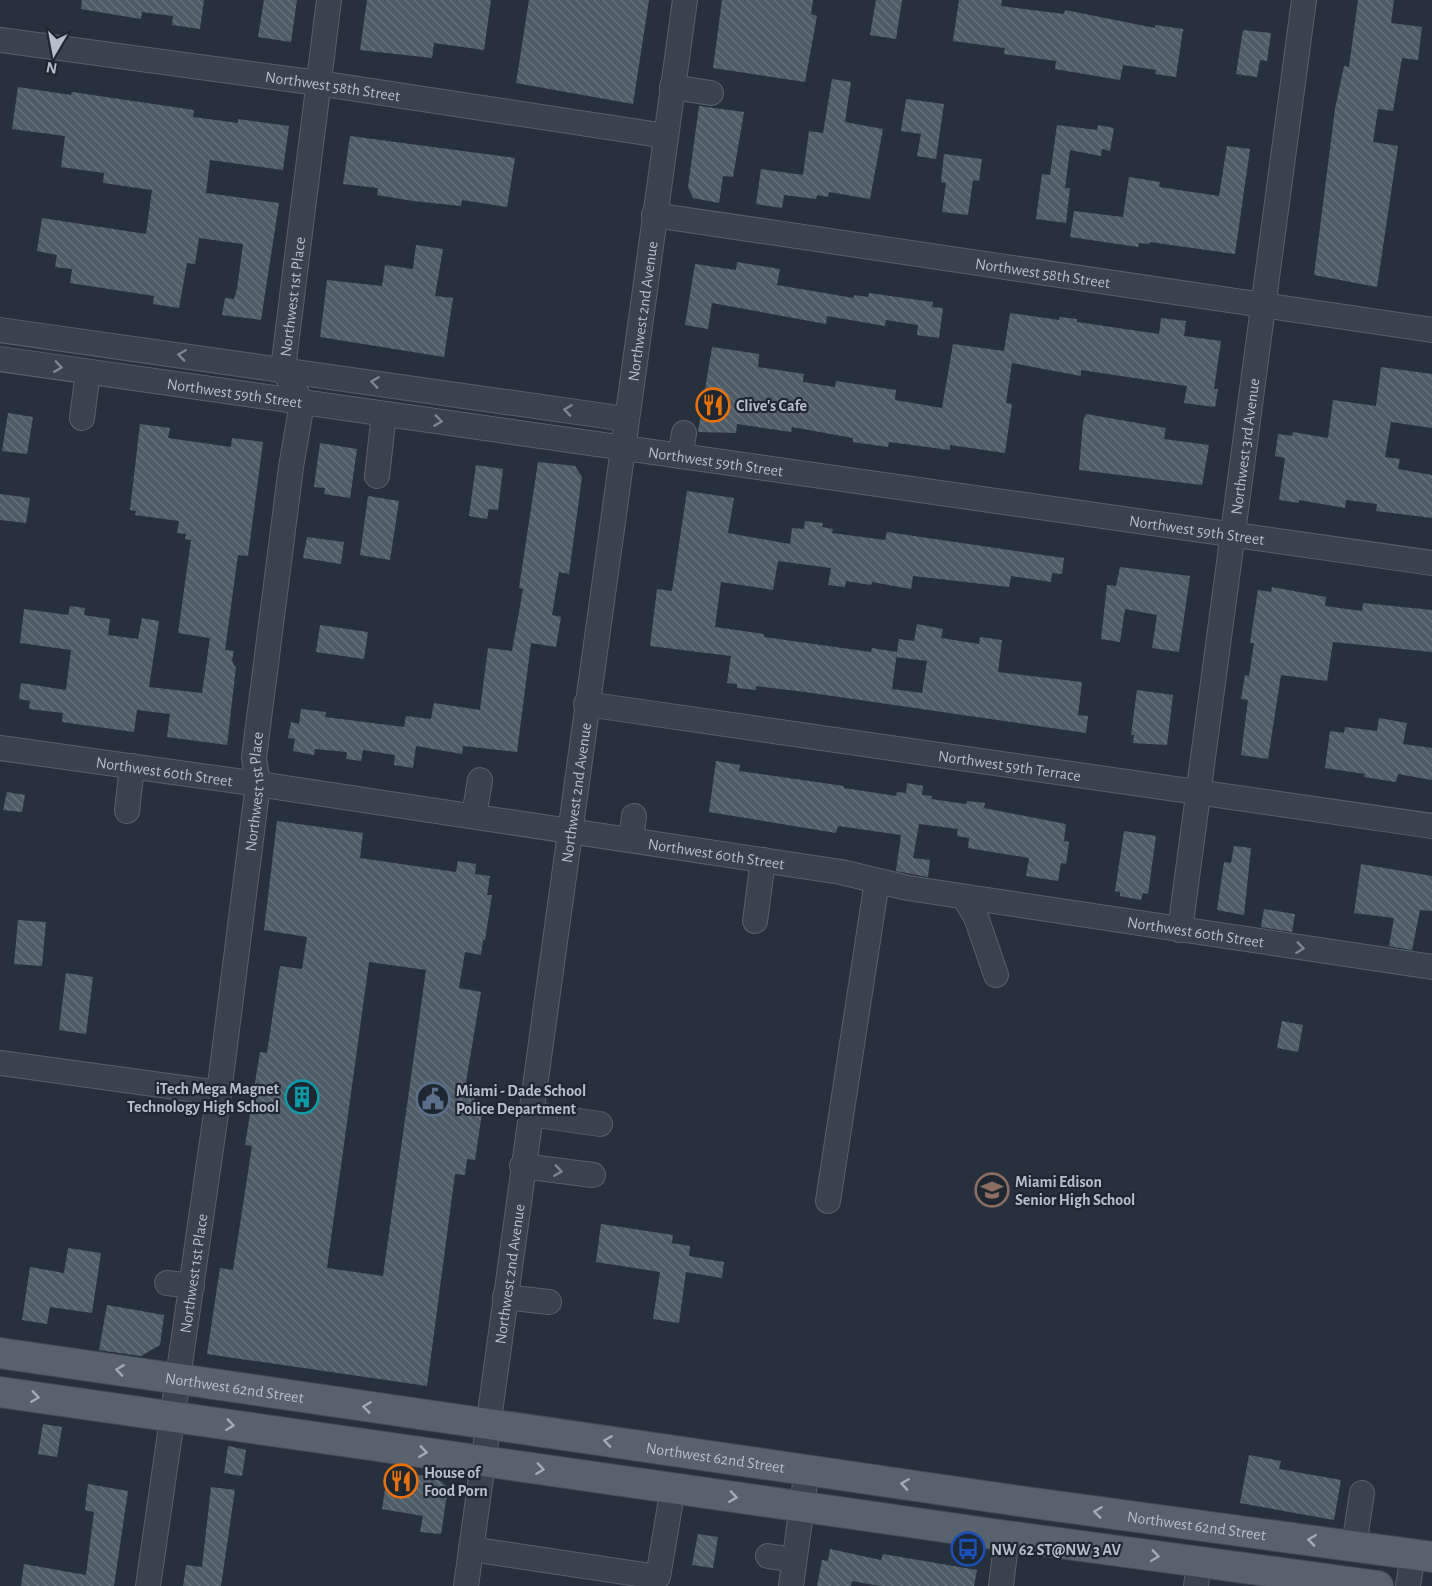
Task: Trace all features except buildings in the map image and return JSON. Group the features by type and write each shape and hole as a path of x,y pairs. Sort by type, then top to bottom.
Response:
{"main road":[{"name":"Northwest 62nd Street","path":"0,1353 487,1424 1422,1555"},
{"path":"0,1392 1008,1536 1198,1574 1378,1586"}],"street":[{"name":"Northwest 1st Place","path":"148,1586 219,1093 258,784 254,759 291,467 302,403 283,369 329,0"},
{"name":"Northwest 2nd Avenue","path":"466,1586 684,0"},
{"name":"Northwest 3rd Avenue","path":"1180,930 1304,0"},
{"name":"Northwest 58th Street","path":"0,40 318,82 666,136"},
{"path":"672,87 711,93"},
{"name":"Northwest 58th Street","path":"654,215 1262,303 1432,330"},
{"name":"Northwest 59th Street","path":"0,330 626,418"},
{"name":"Northwest 59th Street","path":"0,359 621,448 682,444 1232,534 1432,563"},
{"path":"82,418 88,372"},
{"path":"377,476 384,414"},
{"name":"Northwest 59th Terrace","path":"586,704 1432,826"},
{"name":"Northwest 60th Street","path":"0,748 258,784 763,860 841,872 964,897 1432,967"},
{"path":"127,811 132,766"},
{"path":"474,816 480,780"},
{"path":"631,840 634,816"},
{"path":"754,921 763,860"},
{"path":"828,1201 877,881"},
{"path":"964,897 976,917 996,975"},
{"path":"0,1063 219,1093"},
{"path":"530,1114 600,1124"},
{"path":"522,1166 593,1175"},
{"path":"167,1282 192,1286"},
{"path":"504,1297 549,1302"},
{"path":"791,1586 807,1469"},
{"path":"471,1549 658,1581 673,1488"},
{"path":"1354,1546 1362,1493"},
{"path":"1001,1586 1008,1536"},
{"path":"1408,1586 1422,1555"},
{"path":"768,1556 794,1560"}],"place":[{"name":"Clive's Cafe","path":"713,405"},
{"name":"iTech Mega Magnet Technology High School","path":"302,1097"},
{"name":"Miami - Dade School Police Department","path":"433,1099"},
{"name":"Miami Edison Senior High School","path":"992,1190"},
{"name":"House of Food Porn","path":"401,1481"},
{"name":"NW 62 ST@NW 3 AV","path":"968,1549"}]}
